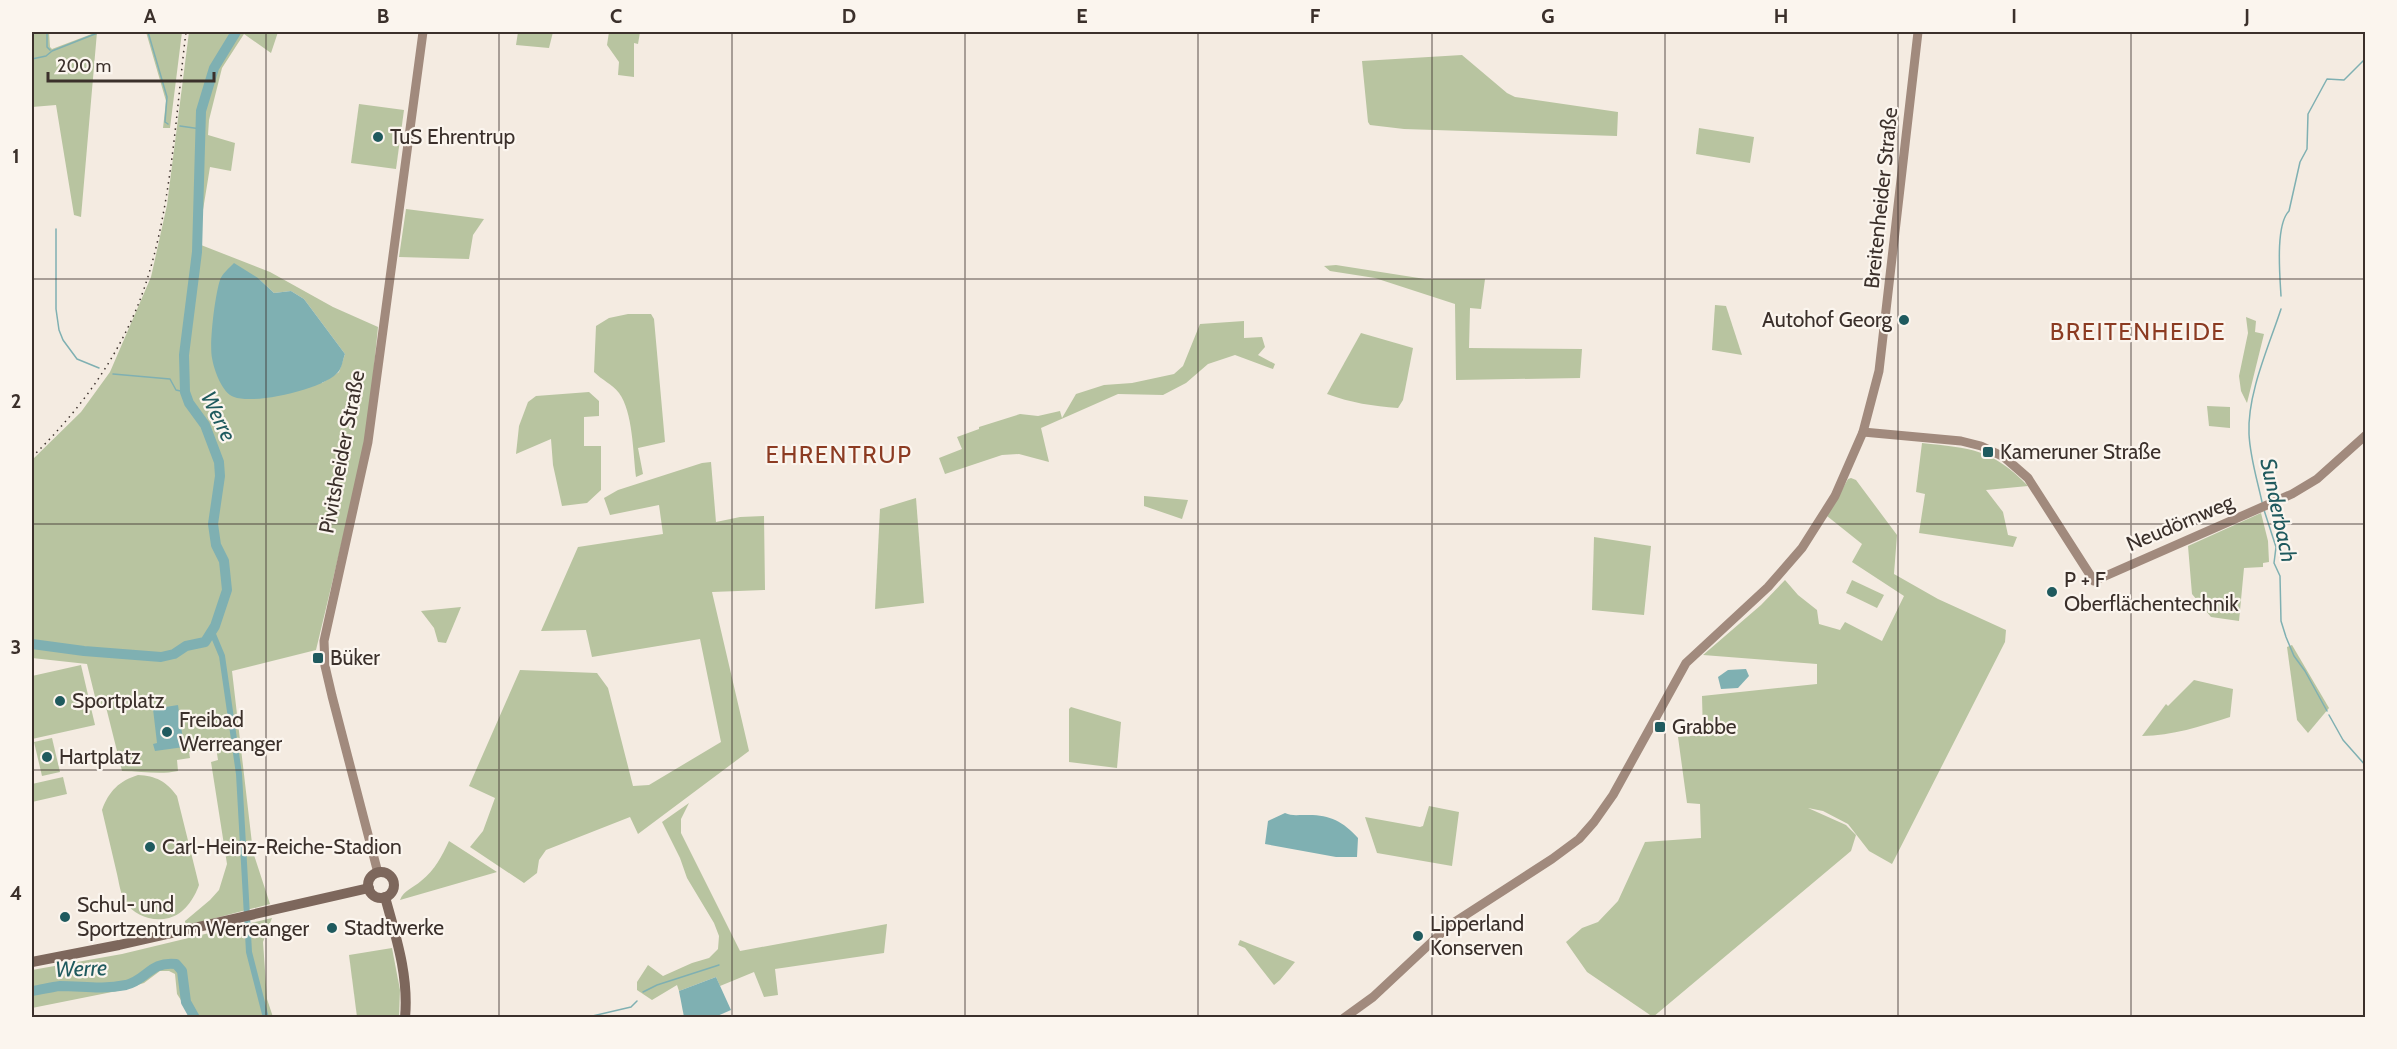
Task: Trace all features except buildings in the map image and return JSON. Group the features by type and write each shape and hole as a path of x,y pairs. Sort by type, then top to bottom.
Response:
{"main road":[{"path":"378,873 370,879 369,888 377,897 385,897"},
{"name":"Pivitsheider Straße","path":"378,873 387,873 394,883 393,890 385,897 402,960 405,1017"},
{"path":"32,962 119,945 369,888"}],"street":[{"name":"Pivitsheider Straße","path":"378,873 332,696 325,666 324,642 368,442 423,32"},
{"name":"Breitenheider Straße","path":"1344,1017 1373,997 1450,925 1552,859 1578,839 1594,822 1613,795 1686,663 1768,587 1808,539 1835,496 1863,432 1872,402 1882,348 1918,32"},
{"name":"Neudörnweg","path":"1863,432 1960,441 1981,446 2004,457 2028,478 2094,581 2263,508 2317,479 2366,435"}],"green space":[{"path":"32,32 49,32 52,49 97,32 81,217 74,215 56,105 32,107"},
{"path":"146,32 182,32 170,128 163,128 166,101"},
{"path":"189,32 210,34 216,32 278,32 271,53 244,34 222,68 209,120 208,135 235,143 231,171 210,167 202,216 201,245 270,272 333,307 378,327 369,417 357,479 316,650 232,671 253,852 270,904 185,926 185,921 219,890 227,864 211,762 218,760 215,741 209,742 209,749 189,752 190,758 177,760 178,771 157,773 122,771 105,703 97,705 87,664 32,658 32,460 81,412 110,372 151,277 167,205","holes":["258,278 274,293 291,291 304,299 345,354 339,372 322,383"]},
{"path":"518,32 553,32 549,48 516,45"},
{"path":"609,32 640,32 638,44 634,43 634,77 618,75 619,62 607,45"},
{"path":"1462,55 1507,93 1515,97 1618,112 1617,136 1404,129 1370,125 1362,61"},
{"name":"TuS Ehrentrup","path":"359,104 404,110 396,169 351,163"},
{"path":"1699,128 1754,137 1750,163 1696,154"},
{"path":"406,209 484,219 473,235 469,259 399,257"},
{"path":"1336,265 1425,279 1485,279 1481,309 1470,308 1469,348 1582,349 1580,378 1456,380 1455,304 1375,278 1330,271 1324,266"},
{"path":"1715,305 1726,306 1742,355 1712,350"},
{"path":"628,314 651,314 654,319 665,442 638,448 643,474 636,477 632,433 624,401 616,390 594,372 596,326 609,318"},
{"path":"2246,317 2256,321 2255,332 2264,334 2247,403 2241,391 2239,376 2248,333"},
{"path":"1244,321 1244,338 1262,337 1265,347 1258,355 1275,364 1273,369 1235,355 1208,364 1186,383 1163,395 1118,394 1041,428 1049,462 1019,454 1002,455 945,474 939,458 962,449 957,437 979,429 979,427 1020,414 1038,416 1060,411 1062,418 1076,394 1104,385 1132,383 1174,374 1183,366 1200,324"},
{"path":"1361,333 1413,348 1403,400 1398,408 1362,404 1327,394"},
{"path":"589,392 599,401 599,416 584,417 584,446 601,446 601,490 587,503 562,506 553,465 551,439 516,454 519,426 528,402 536,396"},
{"path":"2207,406 2230,407 2230,428 2209,426"},
{"path":"1922,443 1980,452 2003,464 2028,486 1986,490 2003,512 2008,535 2017,537 2013,547 1919,533 1925,494 1916,492"},
{"path":"711,462 716,522 740,517 764,516 765,590 712,592 749,751 638,834 630,817 546,850 539,860 537,873 524,883 470,847 483,831 495,798 469,786 520,670 597,673 608,688 633,786 649,785 721,742 700,639 592,657 586,630 541,631 578,547 663,534 659,505 610,515 604,498 618,490"},
{"path":"1848,479 1856,480 1897,535 1894,574 1938,599 2006,630 2005,642 1892,864 1869,851 1848,824 1823,811 1808,808 1846,825 1856,835 1851,851 1653,1017 1587,972 1566,942 1582,928 1598,922 1618,901 1645,842 1701,838 1700,804 1687,803 1678,737 1703,735 1702,696 1817,684 1817,664 1703,655 1761,605 1785,580 1798,595 1817,610 1819,624 1840,630 1845,622 1882,641 1904,596 1852,562 1862,544 1827,516"},
{"path":"1144,496 1188,500 1182,519 1144,506"},
{"path":"916,498 924,603 875,609 880,509"},
{"path":"2261,513 2268,541 2269,562 2263,563 2263,567 2244,568 2239,621 2211,617 2192,594 2188,546"},
{"path":"1594,537 1651,546 1644,615 1592,610"},
{"path":"1852,580 1884,595 1877,608 1846,593"},
{"path":"461,607 446,643 438,642 434,628 421,611"},
{"path":"2292,645 2329,708 2308,733 2297,720 2287,647"},
{"name":"Sportplatz","path":"81,665 95,725 32,739 32,676"},
{"path":"2194,680 2233,689 2230,717 2175,732 2142,736 2166,704 2168,706"},
{"path":"1071,707 1121,722 1117,768 1069,762 1069,709"},
{"name":"Hartplatz","path":"52,738 60,772 42,776 34,742"},
{"name":"Carl-Heinz-Reiche-Stadion","path":"138,775 160,780 177,796 199,885 188,905 169,918 144,917 133,911 125,901 102,810 108,797 116,788 125,780"},
{"name":"Hartplatz","path":"63,777 67,794 32,802 32,784"},
{"path":"689,803 681,819 681,833 740,951 887,924 884,953 775,969 778,995 764,997 754,972 720,986 716,977 679,991 677,985 652,1000 637,990 637,982 648,965 663,976 709,958 718,949 719,936 714,923 687,878 662,822"},
{"path":"1429,806 1459,812 1452,866 1377,853 1365,817 1420,827 1423,826"},
{"path":"449,841 497,872 400,900 406,891 430,872"},
{"path":"272,918 263,942 267,999 273,1017 192,1017 177,994 175,974 169,971 160,971 144,983 122,990 32,1008 32,970 122,954"},
{"path":"1240,940 1295,962 1274,985 1245,948 1238,945"},
{"path":"392,948 400,990 399,1017 357,1017 349,955"}],"water":[{"path":"234,263 258,278 274,293 291,291 304,299 345,354 339,371 332,378 289,394 257,399 234,397 226,391 213,363 212,331 220,280"},
{"path":"1746,669 1749,676 1738,688 1721,689 1718,677 1728,670"},
{"path":"178,705 184,747 155,751 153,744 157,743 153,709"},
{"path":"1285,813 1334,819 1358,838 1357,857 1336,857 1265,844 1268,821"},
{"path":"716,977 731,1010 715,1017 684,1017 679,991"}],"waterway":[{"path":"47,32 47,47 50,50"},
{"path":"32,59 46,56 52,51 100,32"},
{"path":"148,32 167,97 165,122 168,124"},
{"name":"Werre","path":"32,644 161,657 174,654 186,646 205,642 215,626 227,590 224,561 216,545 213,524 220,476 219,462 205,425 189,403 185,392 184,355 197,252 201,111 214,68 236,32"},
{"name":"Sunderbach","path":"2281,296 2280,239 2300,162 2307,149 2308,114 2327,79 2344,80 2366,58"},
{"path":"180,126 201,129"},
{"path":"56,229 56,309 59,330 63,340 77,359 99,368"},
{"name":"Sunderbach","path":"2262,502 2251,451 2249,419 2255,387 2281,309"},
{"path":"113,374 170,379 176,390 185,392"},
{"name":"Sunderbach","path":"2264,510 2276,547 2274,563 2280,576 2281,621 2286,637 2294,656 2327,711"},
{"path":"212,632 222,656 239,774 249,952 266,1018"},
{"name":"Sunderbach","path":"2329,715 2343,740 2366,766"},
{"name":"Werre","path":"32,991 60,986 100,988 126,985 133,983 160,965 176,964 182,971 186,1002 195,1018"},
{"path":"643,992 657,985 719,965"},
{"path":"584,1018 631,1007 637,1001"}],"railway":[{"path":"32,457 93,387 118,347 138,305 158,240 165,205 186,32"}],"place":[{"name":"TuS Ehrentrup","path":"378,137"},
{"name":"Autohof Georg","path":"1904,320"},
{"name":"Kameruner Straße","path":"1988,452"},
{"name":"P + F Oberflächentechnik","path":"2052,592"},
{"name":"Büker","path":"318,658"},
{"name":"Sportplatz","path":"60,701"},
{"name":"Grabbe","path":"1660,727"},
{"name":"Freibad Werreanger","path":"167,732"},
{"name":"Hartplatz","path":"47,757"},
{"name":"Carl-Heinz-Reiche-Stadion","path":"150,847"},
{"name":"Schul- und Sportzentrum Werreanger","path":"65,917"},
{"name":"Stadtwerke","path":"332,928"},
{"name":"Lipperland Konserven","path":"1418,936"}],"district":[{"name":"BREITENHEIDE","path":"2138,332"},
{"name":"EHRENTRUP","path":"839,455"}]}
